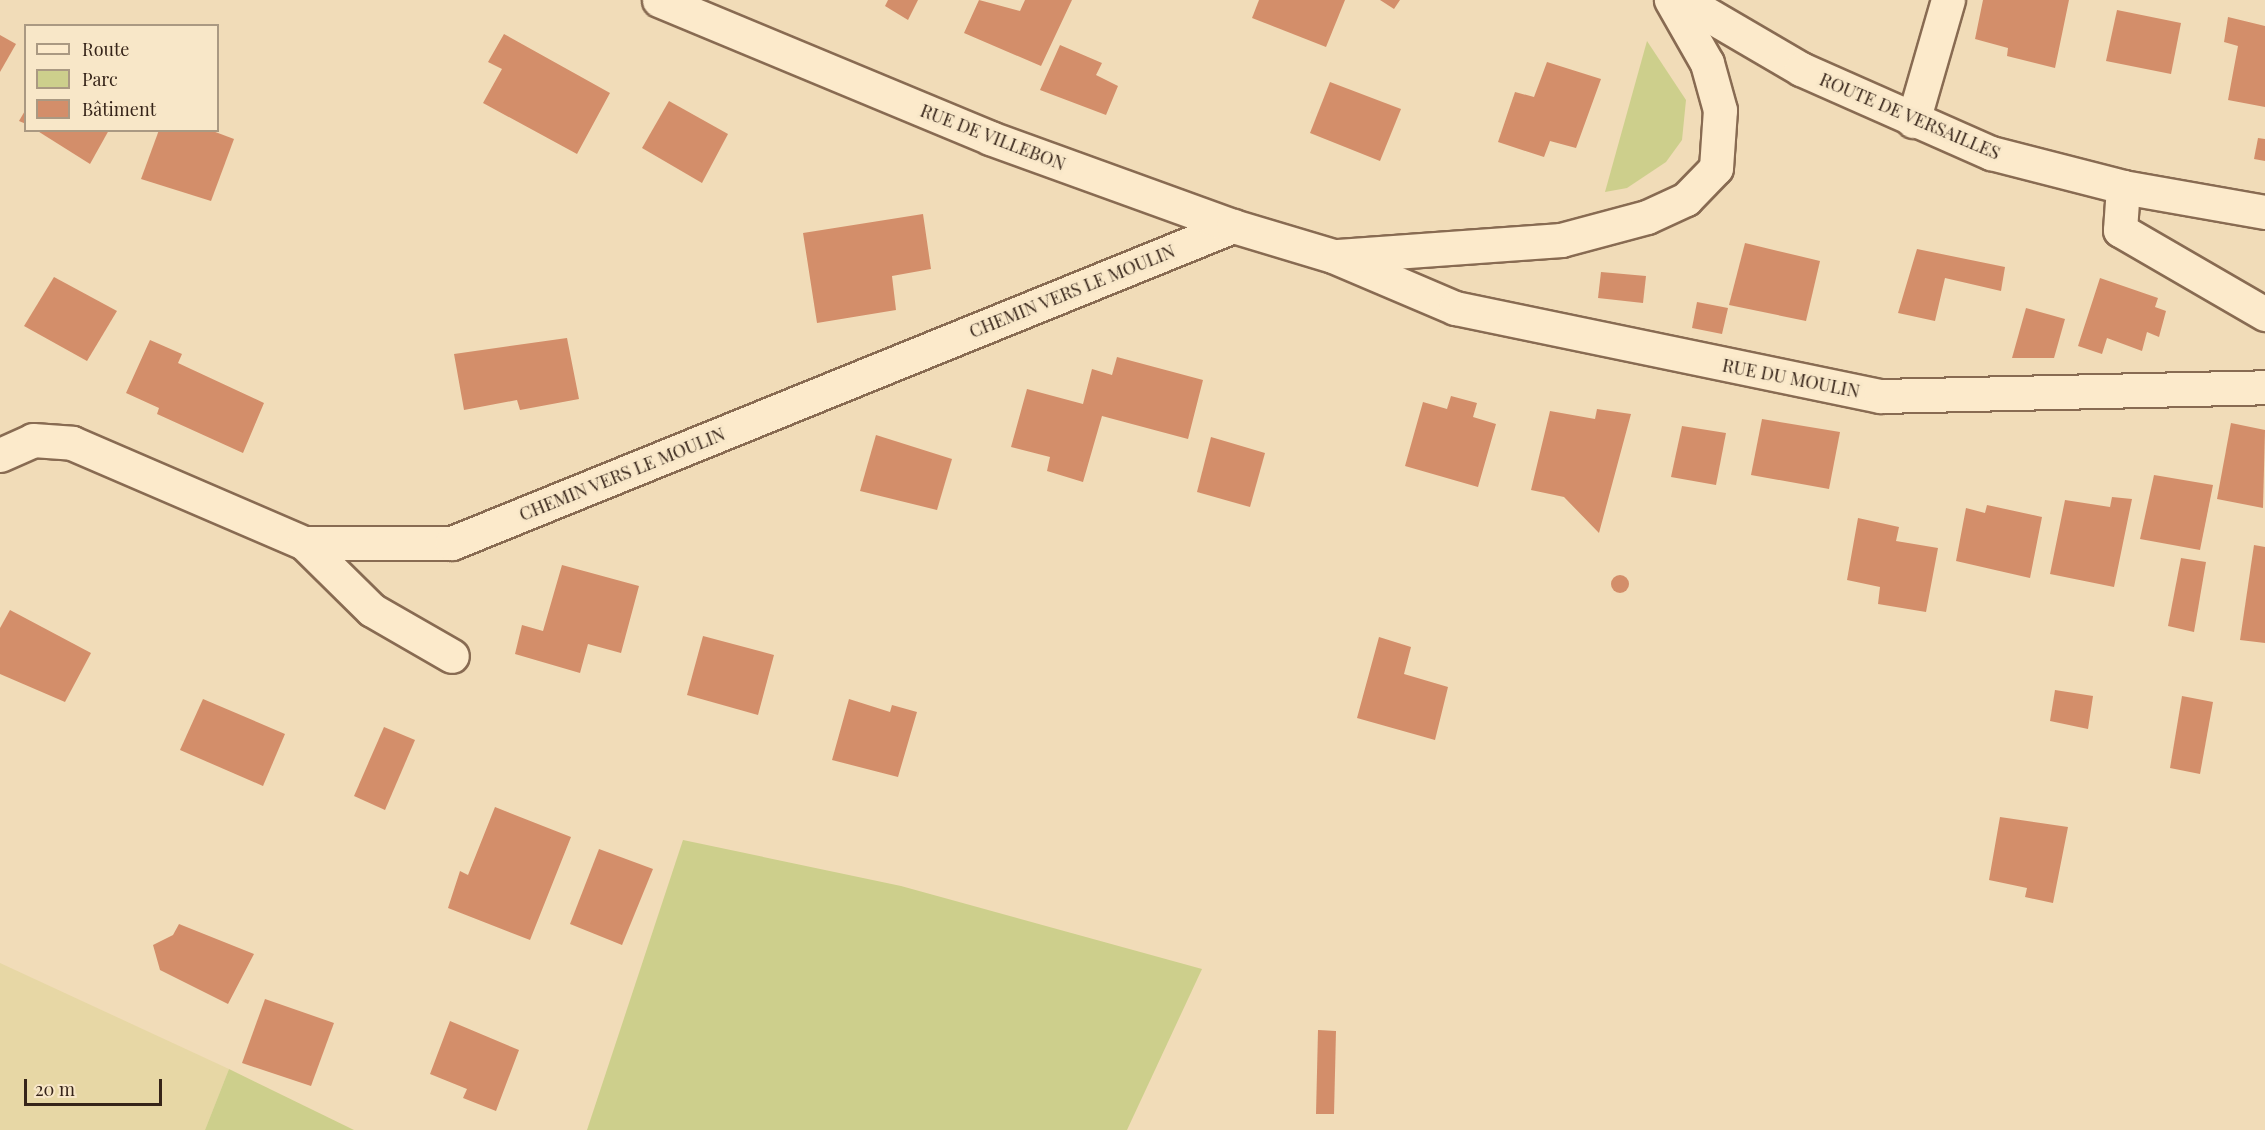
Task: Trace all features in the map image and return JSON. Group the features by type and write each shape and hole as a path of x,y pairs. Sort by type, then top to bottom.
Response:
{"main road":[{"name":"RUE DE VILLEBON","path":"659,0 990,138 1233,226 1333,256"},
{"path":"1333,256 1561,240 1647,217 1686,199 1716,168 1720,110 1707,63 1671,0"},
{"name":"ROUTE DE VERSAILLES","path":"1683,0 1801,69 1913,122 1991,153 2123,187 2265,212"},
{"path":"1913,122 1948,0"},
{"path":"2123,187 2120,230 2265,314"},
{"name":"CHEMIN VERS LE MOULIN","path":"0,455 33,440 72,442 304,543 452,543 1233,226"},
{"name":"RUE DU MOULIN","path":"1333,256 1455,308 1880,396 2265,387"},
{"path":"304,543 372,610 452,656"}],"shaded area":[{"path":"0,963 229,1069 205,1130 0,1130"}],"green space":[{"path":"1647,41 1686,100 1682,140 1666,162 1627,188 1605,192"},
{"path":"683,840 901,886 1202,969 1127,1130 587,1130"},
{"path":"229,1069 354,1130 205,1130"}],"building":[{"path":"888,0 918,0 908,20 885,6"},
{"path":"979,0 1020,11 1025,0 1072,0 1041,66 964,33"},
{"path":"1259,0 1345,0 1326,47 1252,18"},
{"path":"1380,0 1400,0 1394,9"},
{"path":"1983,0 2069,0 2055,68 2007,56 2008,48 1975,39"},
{"path":"2117,10 2181,23 2171,74 2106,61"},
{"path":"2228,17 2265,26 2265,107 2228,100 2238,46 2224,42"},
{"path":"504,34 610,93 577,154 483,103 502,69 488,62"},
{"path":"0,35 16,44 0,72"},
{"path":"1060,45 1102,63 1096,75 1118,86 1106,115 1040,90"},
{"path":"1547,62 1601,79 1576,148 1550,141 1544,157 1498,142 1515,92 1534,97"},
{"path":"1330,82 1401,109 1380,161 1310,133"},
{"path":"669,101 728,134 702,183 642,148"},
{"path":"24,112 24,123 19,121"},
{"path":"39,132 108,132 90,164"},
{"path":"158,132 215,132 234,139 211,201 141,179"},
{"path":"2258,138 2265,139 2265,161 2254,159"},
{"path":"923,214 931,269 892,276 896,310 817,323 803,233"},
{"path":"1745,243 1820,261 1806,321 1729,305"},
{"path":"1917,249 2005,267 2001,291 1945,278 1935,321 1898,313"},
{"path":"1601,272 1646,276 1643,303 1598,298"},
{"path":"54,277 117,311 87,361 24,326"},
{"path":"2100,278 2158,298 2155,307 2166,311 2159,337 2147,332 2142,351 2107,338 2102,354 2078,346"},
{"path":"1697,302 1728,308 1722,334 1692,328"},
{"path":"2026,308 2065,319 2054,358 2012,358"},
{"path":"567,338 579,399 520,410 517,400 464,410 454,354"},
{"path":"150,340 182,354 178,363 264,403 243,453 157,414 159,408 126,393"},
{"path":"1117,357 1203,380 1188,439 1102,416 1083,482 1047,471 1050,457 1011,447 1027,389 1083,404 1092,369 1112,375"},
{"path":"1451,396 1477,403 1473,417 1496,424 1478,487 1405,466 1423,402 1447,409"},
{"path":"1597,409 1631,414 1599,533 1564,497 1531,490 1550,411 1595,419"},
{"path":"1762,419 1840,432 1829,489 1751,475"},
{"path":"2231,423 2265,430 2263,508 2217,499"},
{"path":"1682,426 1726,433 1716,485 1671,477"},
{"path":"876,435 952,459 937,510 860,491"},
{"path":"1211,437 1265,453 1250,507 1197,492"},
{"path":"2154,475 2213,485 2200,550 2140,539"},
{"path":"2112,497 2132,499 2114,587 2050,574 2065,500 2110,507"},
{"path":"1987,505 2042,517 2030,578 1956,561 1966,508 1985,513"},
{"path":"1858,518 1899,527 1896,541 1938,548 1926,612 1878,604 1880,587 1847,580"},
{"path":"2254,545 2265,547 2265,643 2240,640"},
{"path":"2181,558 2206,562 2194,632 2168,626"},
{"path":"562,565 639,586 621,653 588,644 580,673 515,654 522,625 543,631"},
{"path":"1616,575 1624,575 1629,580 1627,591 1616,593 1611,588 1611,580"},
{"path":"10,610 91,653 65,702 0,674 0,628"},
{"path":"703,636 774,655 758,715 687,695"},
{"path":"1379,637 1411,647 1404,674 1448,687 1435,740 1357,718"},
{"path":"2055,690 2093,696 2088,729 2050,721"},
{"path":"2182,696 2213,702 2200,774 2170,768"},
{"path":"203,699 285,734 263,786 180,750"},
{"path":"849,699 890,712 892,705 917,712 898,777 832,760"},
{"path":"384,727 415,740 385,810 354,796"},
{"path":"495,807 571,837 530,940 448,908 460,871 468,875"},
{"path":"2000,817 2068,827 2053,903 2025,897 2027,888 1989,880"},
{"path":"599,849 653,869 622,945 570,924"},
{"path":"179,924 254,954 228,1004 160,970 153,945 173,935"},
{"path":"265,999 334,1023 311,1086 242,1063"},
{"path":"450,1021 519,1050 496,1111 463,1098 467,1089 430,1074"},
{"path":"1318,1030 1336,1031 1334,1114 1316,1114"}]}
